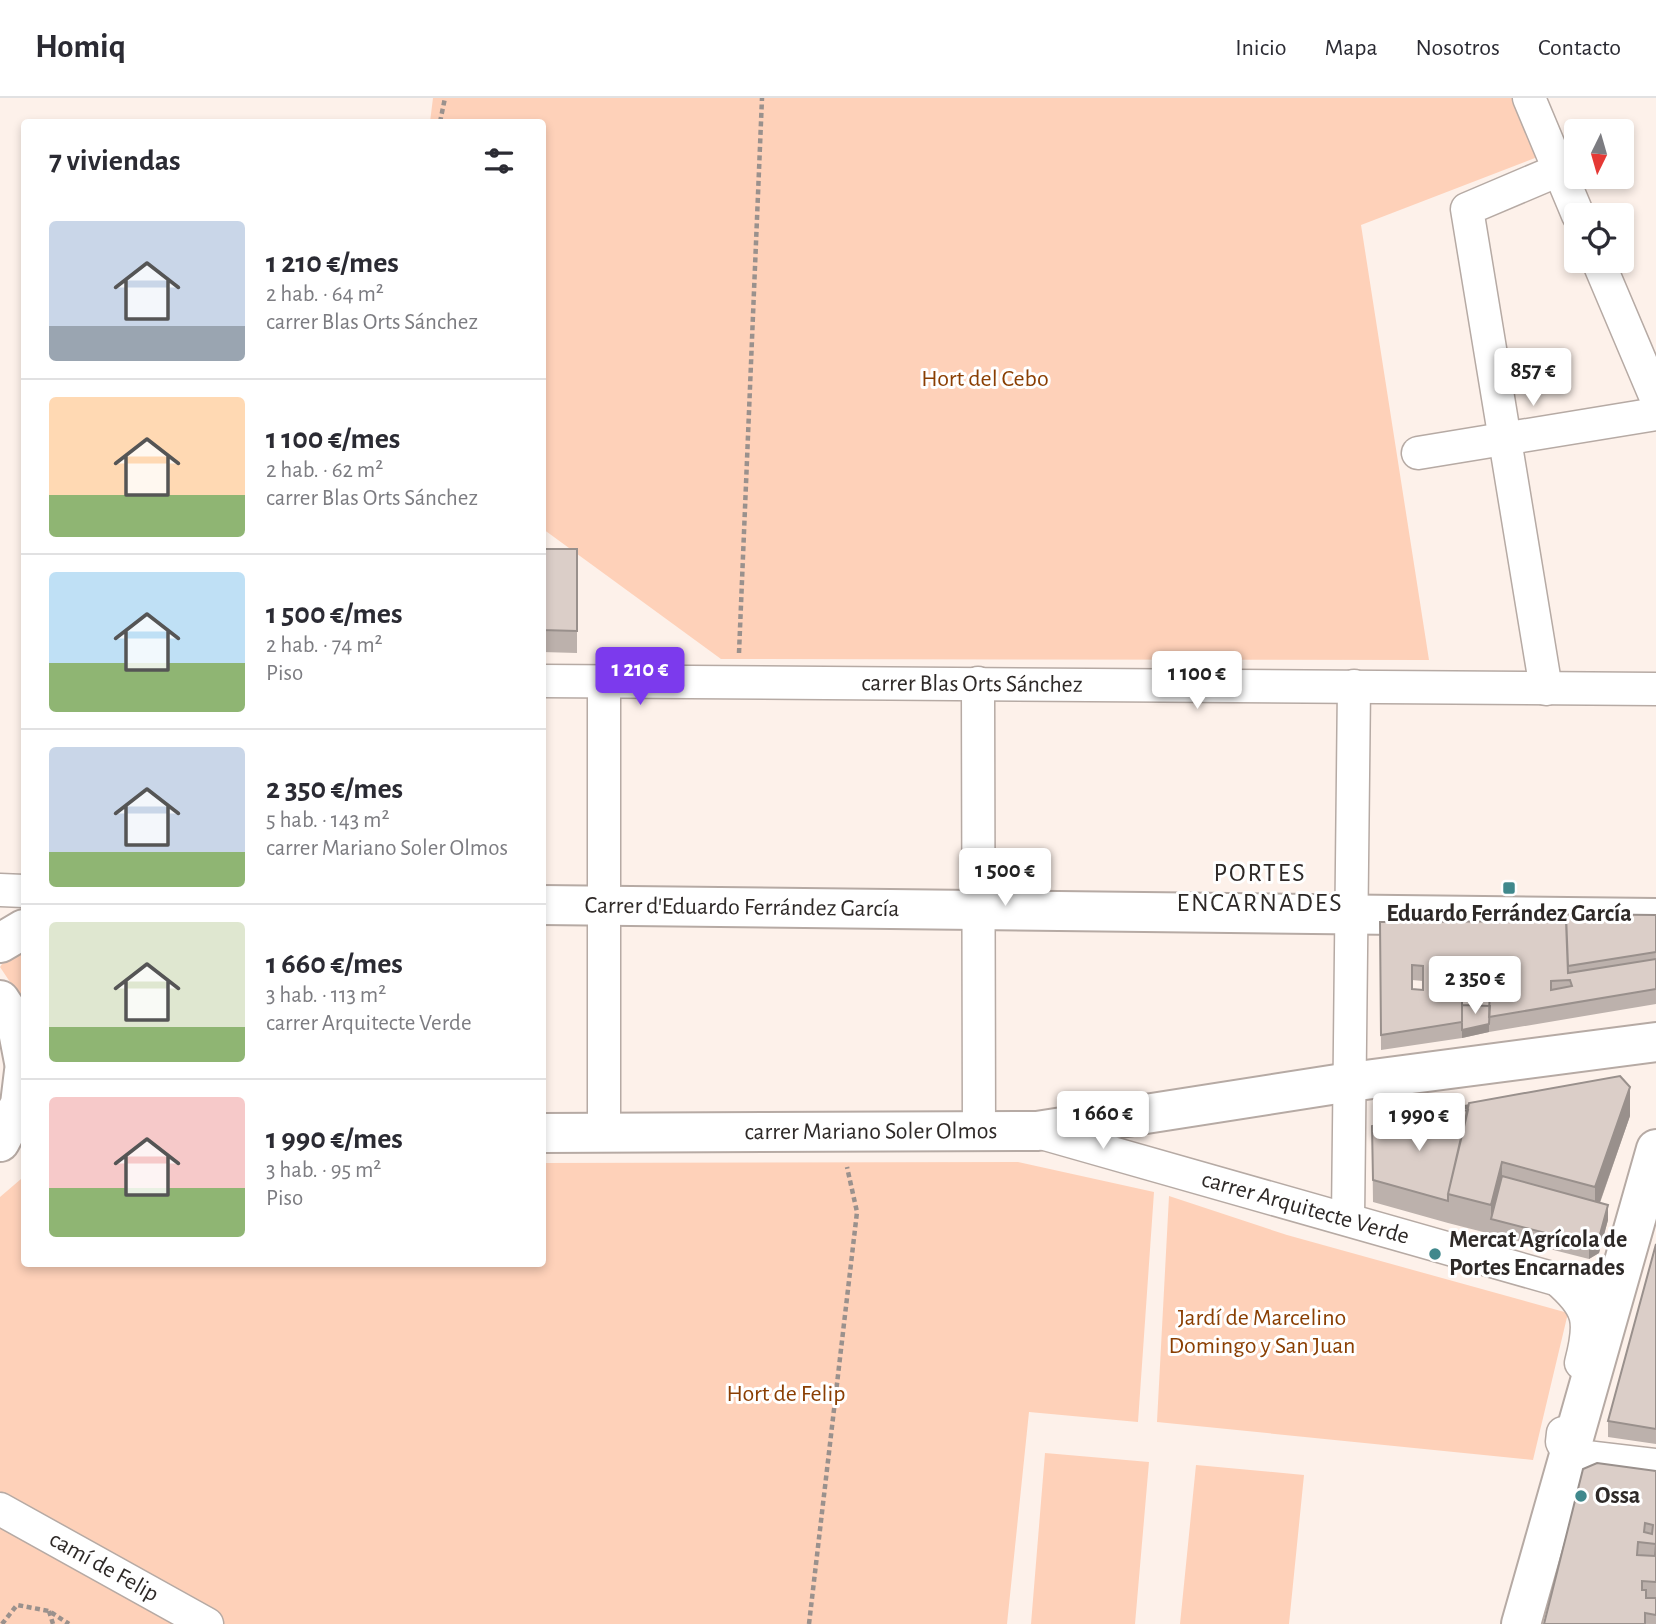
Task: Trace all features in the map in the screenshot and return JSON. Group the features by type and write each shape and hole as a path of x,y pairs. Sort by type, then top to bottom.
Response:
{"main road":[{"name":"Carrer d'Eduardo Ferrández García","path":"546,905 1352,912 1656,918"},
{"path":"0,943 21,931"},
{"path":"0,1000 17,1026 21,1047"},
{"name":"carrer Mariano Soler Olmos","path":"546,1133 1037,1131 1350,1082 1656,1042"},
{"path":"10,1137 21,1096"},
{"path":"1521,1624 1656,1149"}],"street":[{"path":"1529,98 1573,203"},
{"path":"1546,689 1467,209 1559,170"},
{"path":"1603,273 1656,398"},
{"path":"1418,453 1656,414"},
{"name":"carrer Blas Orts Sánchez","path":"546,681 1656,689"},
{"path":"604,681 604,1134"},
{"path":"978,683 979,1132"},
{"path":"1348,1219 1354,686"},
{"path":"0,890 21,891"},
{"name":"carrer Arquitecte Verde","path":"1037,1131 1615,1296"},
{"path":"1558,1280 1581,1300 1587,1320 1584,1350 1563,1426 1562,1443 1569,1455 1656,1465"},
{"name":"camí de Felip","path":"0,1509 207,1624"}],"path":[{"path":"441,119 445,98"},
{"path":"738,682 762,98"},
{"path":"809,1624 857,1212 839,1133"},
{"path":"2,1624 17,1605 49,1611 69,1624"},
{"path":"49,1611 52,1624"}],"green space":[{"name":"Hort del Cebo","path":"433,98 1515,98 1540,156 1361,225 1429,660 721,659 546,531 546,119 430,119"},
{"path":"21,951 21,998 0,967 8,955"},
{"name":"Hort de Felip","path":"1018,1162 1154,1192 1138,1422 1029,1412 1007,1624 0,1624 0,1197 21,1179 21,1267 546,1267 546,1163"},
{"name":"Jardí de Marcelino Domingo y San Juan","path":"1169,1196 1287,1235 1568,1313 1533,1460 1157,1422"},
{"path":"1045,1453 1149,1462 1135,1624 1031,1624"},
{"path":"1196,1465 1304,1475 1289,1624 1180,1624"}],"building":[{"path":"546,549 577,549 577,631 546,630"},
{"path":"1566,914 1656,915 1656,952 1568,966"},
{"path":"1566,921 1568,973 1656,959 1656,989 1489,1017 1490,983 1462,983 1462,1022 1381,1035 1380,922","holes":["1412,965 1423,966 1423,990 1412,989","1570,980 1572,986 1551,990 1551,981"]},
{"path":"1462,1005 1490,1006 1489,1024 1462,1030"},
{"path":"1620,1076 1630,1087 1595,1187 1502,1162 1491,1205 1448,1194 1469,1103"},
{"path":"1468,1110 1448,1201 1373,1180 1372,1126"},
{"path":"1502,1176 1608,1205 1599,1238 1589,1244 1491,1219"},
{"path":"1656,1244 1656,1429 1608,1421"},
{"path":"1597,1463 1656,1471 1656,1544 1656,1582 1642,1581 1642,1590 1646,1590 1646,1598 1656,1598 1656,1615 1645,1613 1645,1624 1544,1624 1583,1469","holes":["1645,1523 1653,1525 1652,1534 1644,1532","1638,1542 1656,1544 1655,1556 1637,1555"]}],"place":[{"name":"Eduardo Ferrández García","path":"1509,888"},
{"name":"Mercat Agrícola de Portes Encarnades","path":"1435,1254"},
{"name":"Ossa","path":"1581,1496"}],"district":[{"name":"PORTES ENCARNADES","path":"1260,888"}]}
